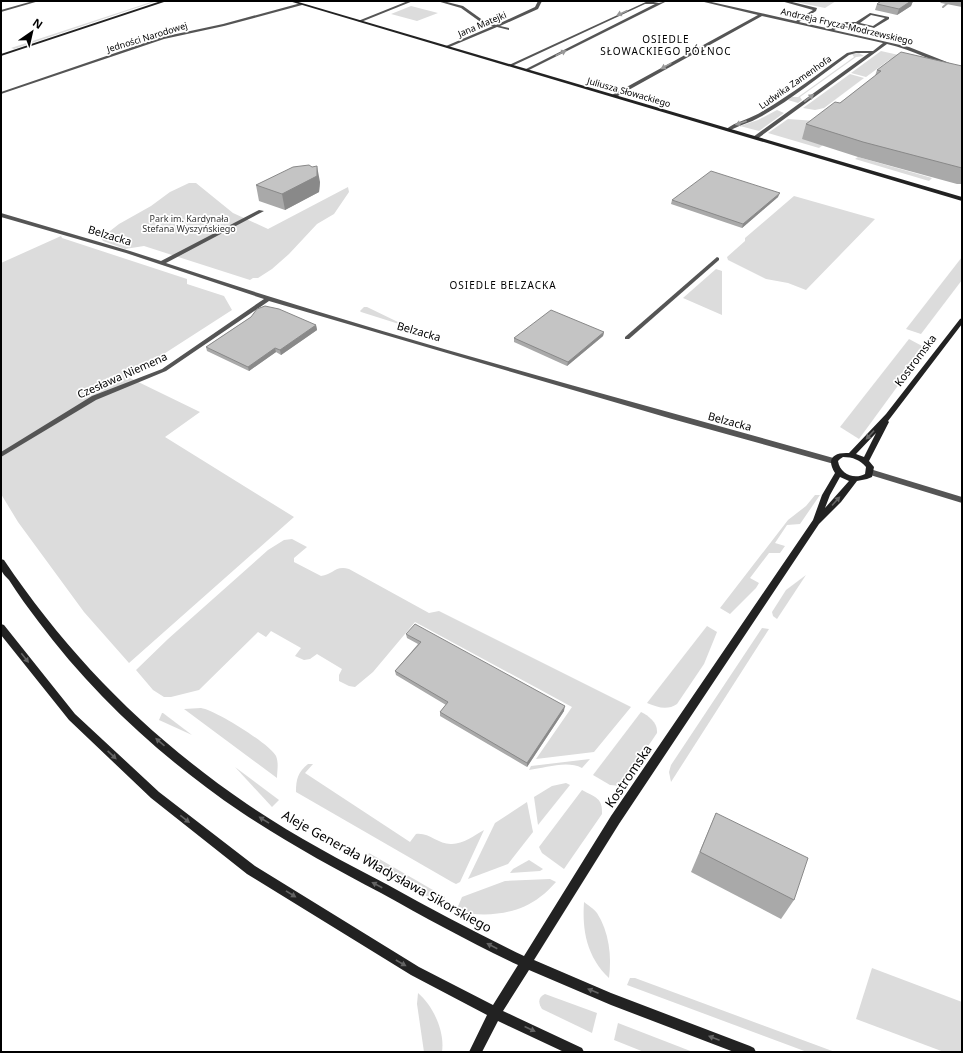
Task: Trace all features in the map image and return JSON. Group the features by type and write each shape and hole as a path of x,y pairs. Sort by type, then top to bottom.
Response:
{"street":[{"path":"1,11 37,1"},
{"path":"24,42 150,1"},
{"path":"1,55 165,1"},
{"name":"Juliusza Słowackiego","path":"290,1 962,199"},
{"path":"360,21 411,1"},
{"path":"439,1 462,7 483,22 508,29"},
{"name":"Jana Matejki","path":"447,47 536,9 540,1"},
{"path":"526,70 665,1"},
{"name":"Andrzeja Frycza-Modrzewskiego","path":"702,1 908,48 945,64 962,69"},
{"path":"720,5 729,1"},
{"path":"784,1 815,8 815,10 797,22"},
{"path":"511,65 645,2 659,4"},
{"name":"Jedności Narodowej","path":"1,94 163,38 224,25 301,4"},
{"path":"614,96 762,14"},
{"path":"832,30 844,23 857,23 874,26 888,18 870,14 857,23"},
{"path":"580,32 594,36"},
{"name":"Ludwika Zamenhofa","path":"755,138 886,43"},
{"name":"Ludwika Zamenhofa","path":"728,130 738,124 757,117 775,106 848,54 872,52"},
{"path":"528,57 543,62"},
{"path":"775,106 781,108"},
{"path":"787,109 792,110"},
{"path":"162,263 261,211"},
{"name":"Belzacka","path":"1,214 162,263 269,298 674,417 834,461"},
{"path":"627,338 717,258"},
{"name":"Czesława Niemena","path":"1,455 94,398 164,370 269,298"},
{"name":"Kostromska","path":"851,455 888,416 962,320"},
{"name":"Kostromska","path":"866,462 888,416"},
{"path":"851,455 866,462 870,467 870,472 867,477 855,479 846,477 839,473 834,467 834,461 840,456 851,455"},
{"path":"870,472 962,500"},
{"name":"Kostromska","path":"816,522 826,495 839,473"},
{"name":"Kostromska","path":"475,1052 495,1013 615,820 816,522 838,500 855,479"},
{"name":"Aleje Generała Władysława Sikorskiego","path":"1,562 13,582 40,619 70,654 125,712 180,760 242,806 286,834 440,920 527,963 607,997 750,1052"},
{"path":"1,628 72,717 154,794 251,870 397,961 495,1013 578,1052"}],"green space":[{"path":"157,1 14,49 11,48"},
{"path":"791,1 836,1 825,8"},
{"path":"411,6 438,13 417,21 391,14"},
{"path":"881,51 925,61 893,59 889,60 866,77 851,73"},
{"path":"859,53 864,56 856,57 800,97 802,100 798,103 788,100 792,97 798,97 854,57 852,54"},
{"path":"850,74 864,78 824,108 815,110 803,108"},
{"path":"777,110 784,113 759,131 740,126 758,120"},
{"path":"788,119 816,121 823,145 819,148 768,133"},
{"path":"858,157 932,178 929,181 855,159"},
{"name":"Park im. Kardynała Stefana Wyszyńskiego","path":"189,183 196,183 233,213 268,229 348,187 349,192 334,214 317,224 289,254 272,269 258,278 253,278 250,280 144,246 125,249 103,241 101,238 119,224 151,206 170,192"},
{"path":"794,196 875,219 806,290 788,283 766,279 728,260 727,257 745,241 745,238"},
{"path":"61,236 62,238 187,279 187,284 224,296 232,310 128,377 200,412 165,437 294,517 129,663 84,612 18,522 1,494 1,263"},
{"path":"962,257 962,280 921,334 906,329"},
{"path":"716,269 722,271 722,315 683,298"},
{"path":"364,307 367,307 400,323 399,324 361,312 360,311"},
{"path":"909,339 924,347 924,350 859,439 840,427"},
{"path":"815,495 820,495 800,524 787,525 775,543 785,546 780,553 769,553 750,578 759,583 756,588 730,614 720,608 788,520 806,506"},
{"path":"292,539 307,547 294,558 294,562 321,576 340,568 349,569 429,613 439,611 631,707 594,752 536,759 572,707 415,622 373,672 355,687 339,681 339,675 342,669 317,654 310,659 304,660 295,656 301,648 271,631 266,637 258,632 199,690 171,697 164,697 153,690 136,670 168,639 268,550 284,540"},
{"path":"806,575 777,619 773,616 772,612 786,590"},
{"path":"707,626 717,632 704,664 677,704 666,708 647,703"},
{"path":"762,628 769,629 671,782 669,772 671,765"},
{"path":"201,708 208,710 242,728 272,751 276,756 278,764 277,778 184,709"},
{"path":"641,712 650,718 654,723 657,733 621,786 610,785 593,775"},
{"path":"163,713 192,735 159,720"},
{"path":"590,759 582,768 570,765 556,765 529,770 531,766"},
{"path":"308,764 313,764 305,773 410,842 416,834 421,834 443,843 456,844 469,839 484,830 460,882 456,884 452,882 296,792 298,776"},
{"path":"235,767 279,800 272,807"},
{"path":"566,783 570,785 538,825 534,797 552,786"},
{"path":"582,790 600,801 602,814 564,869 542,853 539,847"},
{"path":"527,802 533,832 508,864 468,879 495,823"},
{"path":"369,853 445,897 441,904 414,889 368,855"},
{"path":"529,860 543,869 540,871 510,873 513,869"},
{"path":"550,879 556,882 542,895 521,908 489,914 456,911 462,897 505,881"},
{"path":"584,902 597,913 607,936 610,953 609,978 596,961 588,943 584,923"},
{"path":"872,968 962,1002 962,1052 944,1052 856,1019"},
{"path":"630,978 635,978 835,1052 807,1052 627,985"},
{"path":"418,993 433,1012 437,1020 442,1036 442,1052 424,1052 417,1004"},
{"path":"545,994 597,1013 592,1033 542,1009 539,1000"},
{"path":"618,1023 693,1052 644,1052 614,1040"}],"building":[{"path":"881,1 911,1 899,9 877,4"},
{"path":"901,52 962,66 962,168 863,142 806,124 835,102 840,103 881,71 877,70"},
{"path":"309,165 312,167 317,166 317,176 282,194 256,185 293,167"},
{"path":"711,171 780,193 743,224 672,200"},
{"path":"265,306 279,309 316,325 280,350 275,348 248,367 206,347 251,317 257,309"},
{"path":"551,310 604,332 568,362 514,338"},
{"path":"415,624 565,706 527,763 440,712 448,702 395,671 421,642 406,634"},
{"path":"716,813 808,858 794,900 700,852"}],"waterway":[{"path":"945,1 962,4"},
{"path":"943,7 949,2"}],"district":[{"name":"OSIEDLE SŁOWACKIEGO PÓŁNOC","path":"666,44"},
{"name":"OSIEDLE BELZACKA","path":"503,285"}]}
